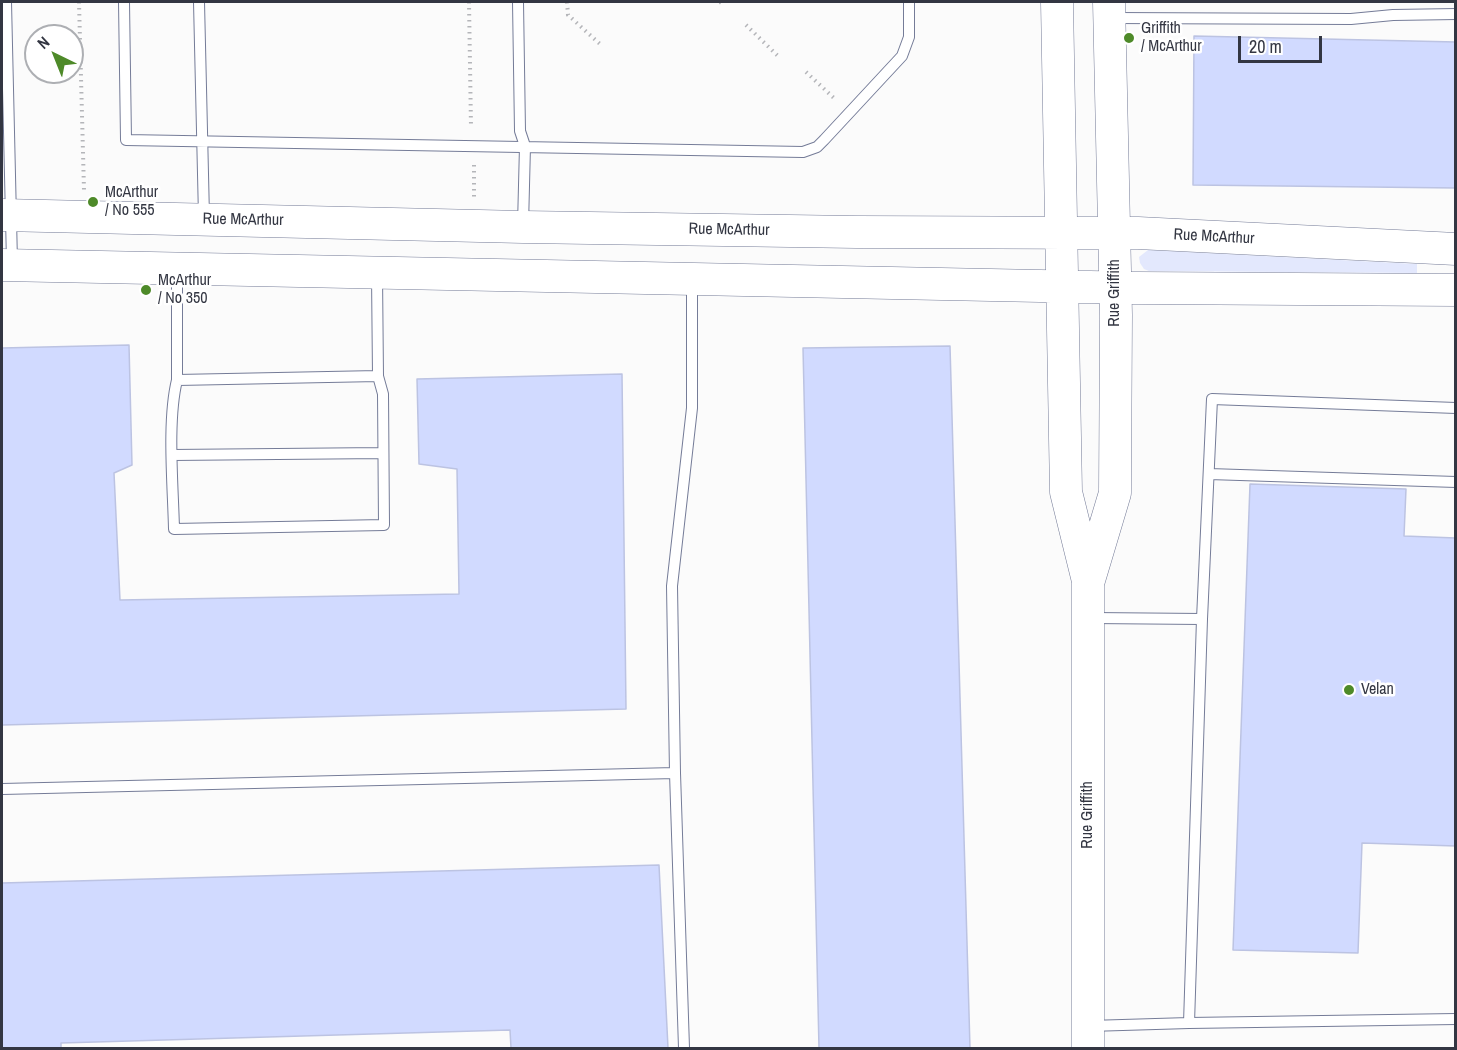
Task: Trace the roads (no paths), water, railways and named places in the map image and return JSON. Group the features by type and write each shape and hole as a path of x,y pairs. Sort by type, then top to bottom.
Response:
{"street":[{"name":"Rue Griffith","path":"1057,2 1066,492 1088,581 1088,1037"},
{"name":"Rue Griffith","path":"1088,581 1115,494 1116,287 1109,10"},
{"name":"Rue McArthur","path":"6,215 523,226 1114,233 1455,249"},
{"path":"7,265 1116,287 1455,290"}],"lane":[{"path":"6,2 7,265"},
{"path":"124,2 126,140 803,152 817,147 902,56 909,38 909,2"},
{"path":"198,2 204,220"},
{"path":"518,2 520,131 525,146 523,226"},
{"path":"1442,2 1442,14"},
{"path":"1109,10 1351,19 1393,15 1455,14"},
{"path":"177,268 177,380 174,394 172,455 174,529 384,525 383,394 378,376 377,273"},
{"path":"684,1048 675,773 672,586 692,408 692,279"},
{"path":"177,380 378,376"},
{"path":"1189,1023 1212,399 1455,408"},
{"path":"172,455 383,453"},
{"path":"1209,474 1455,482"},
{"path":"1089,618 1203,619"},
{"path":"2,789 675,773"},
{"path":"1088,1037 1189,1023 1455,1018"}],"place":[{"name":"Griffith / McArthur","path":"1129,38"},
{"name":"McArthur / No 555","path":"93,202"},
{"name":"McArthur / No 350","path":"146,290"},
{"name":"Velan","path":"1349,690"}]}
